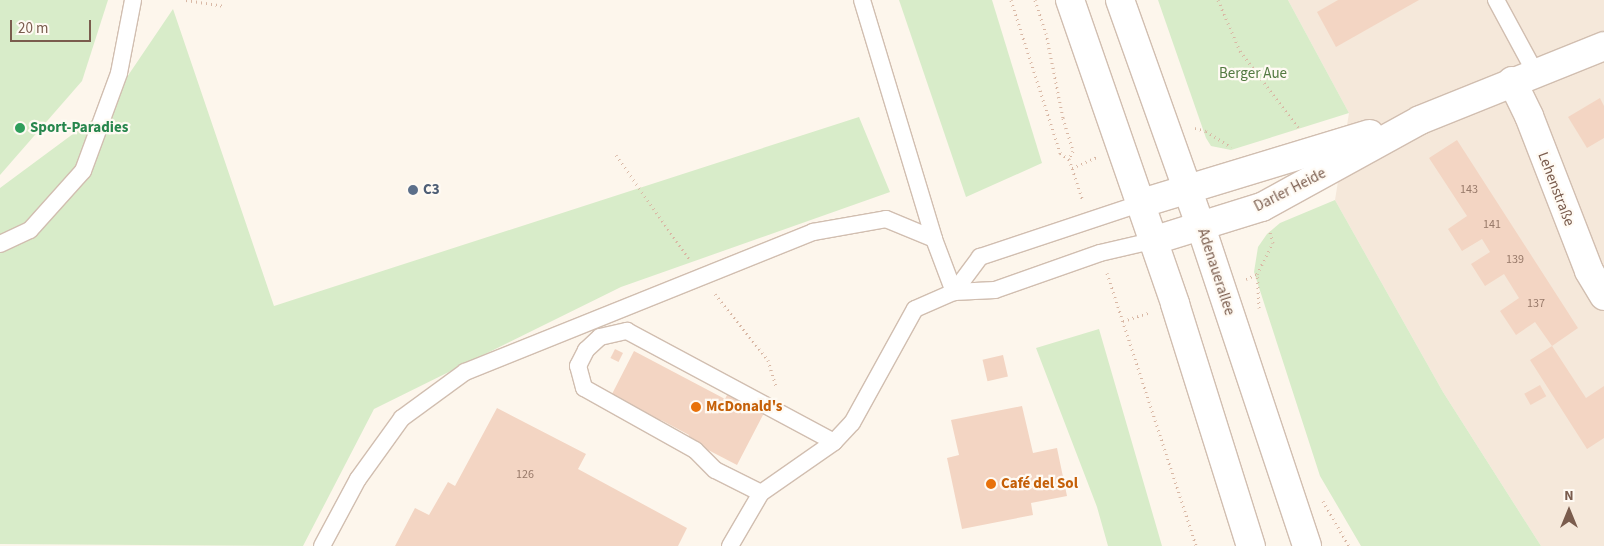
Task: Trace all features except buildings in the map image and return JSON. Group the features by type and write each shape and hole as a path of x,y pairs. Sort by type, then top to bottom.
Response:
{"main road":[{"path":"1070,0 1152,241 1251,546"},
{"name":"Adenauerallee","path":"1120,0 1186,190 1201,227 1307,546"},
{"name":"Darler Heide","path":"1152,241 1262,207 1420,120 1604,46"},
{"name":"Lehenstraße","path":"1523,77 1529,116 1589,272 1604,296"},
{"name":"Darler Heide","path":"1139,204 1420,120"}],"lane":[{"path":"0,244 30,230 83,171 119,73 133,0"},
{"path":"862,0 934,239 954,292"},
{"path":"1496,0 1523,77"},
{"path":"954,292 980,257 1139,204"},
{"path":"322,546 358,479 402,418 465,372 813,232 886,219 934,239"},
{"path":"730,546 760,493 834,442 852,423 915,309 954,292 994,290 1100,253 1152,241"},
{"path":"760,493 715,470 695,450 584,388 578,366 586,350 600,338 627,331 834,442"}],"path":[{"path":"186,0 225,6"},
{"path":"1011,0 1060,153 1069,159 1090,221"},
{"path":"1035,0 1046,33 1063,118 1073,151 1069,159"},
{"path":"1218,0 1240,52 1316,150"},
{"path":"616,155 701,276 768,360 776,387 785,391"},
{"path":"1100,253 1196,546"}],"shaded area":[{"path":"1288,0 1604,0 1604,546 1541,546 1443,392 1335,200 1349,113"}],"green space":[{"name":"Sport-Paradies","path":"0,0 108,0 82,81 0,175"},
{"path":"899,0 992,0 1042,163 966,197"},
{"name":"Berger Aue","path":"1158,0 1288,0 1349,113 1231,150 1211,146 1206,138"},
{"path":"173,9 274,306 859,117 890,192 621,287 374,409 303,546 0,544 0,188 104,111"},
{"path":"1335,200 1443,392 1541,546 1361,546 1320,476 1254,272 1258,247 1267,234 1280,223"},
{"path":"1099,329 1162,546 1108,546 1097,507 1036,348"}],"place":[{"name":"Sport-Paradies","path":"20,128"},
{"name":"C3","path":"413,190"},
{"name":"McDonald's","path":"696,407"},
{"name":"Café del Sol","path":"991,484"}]}
